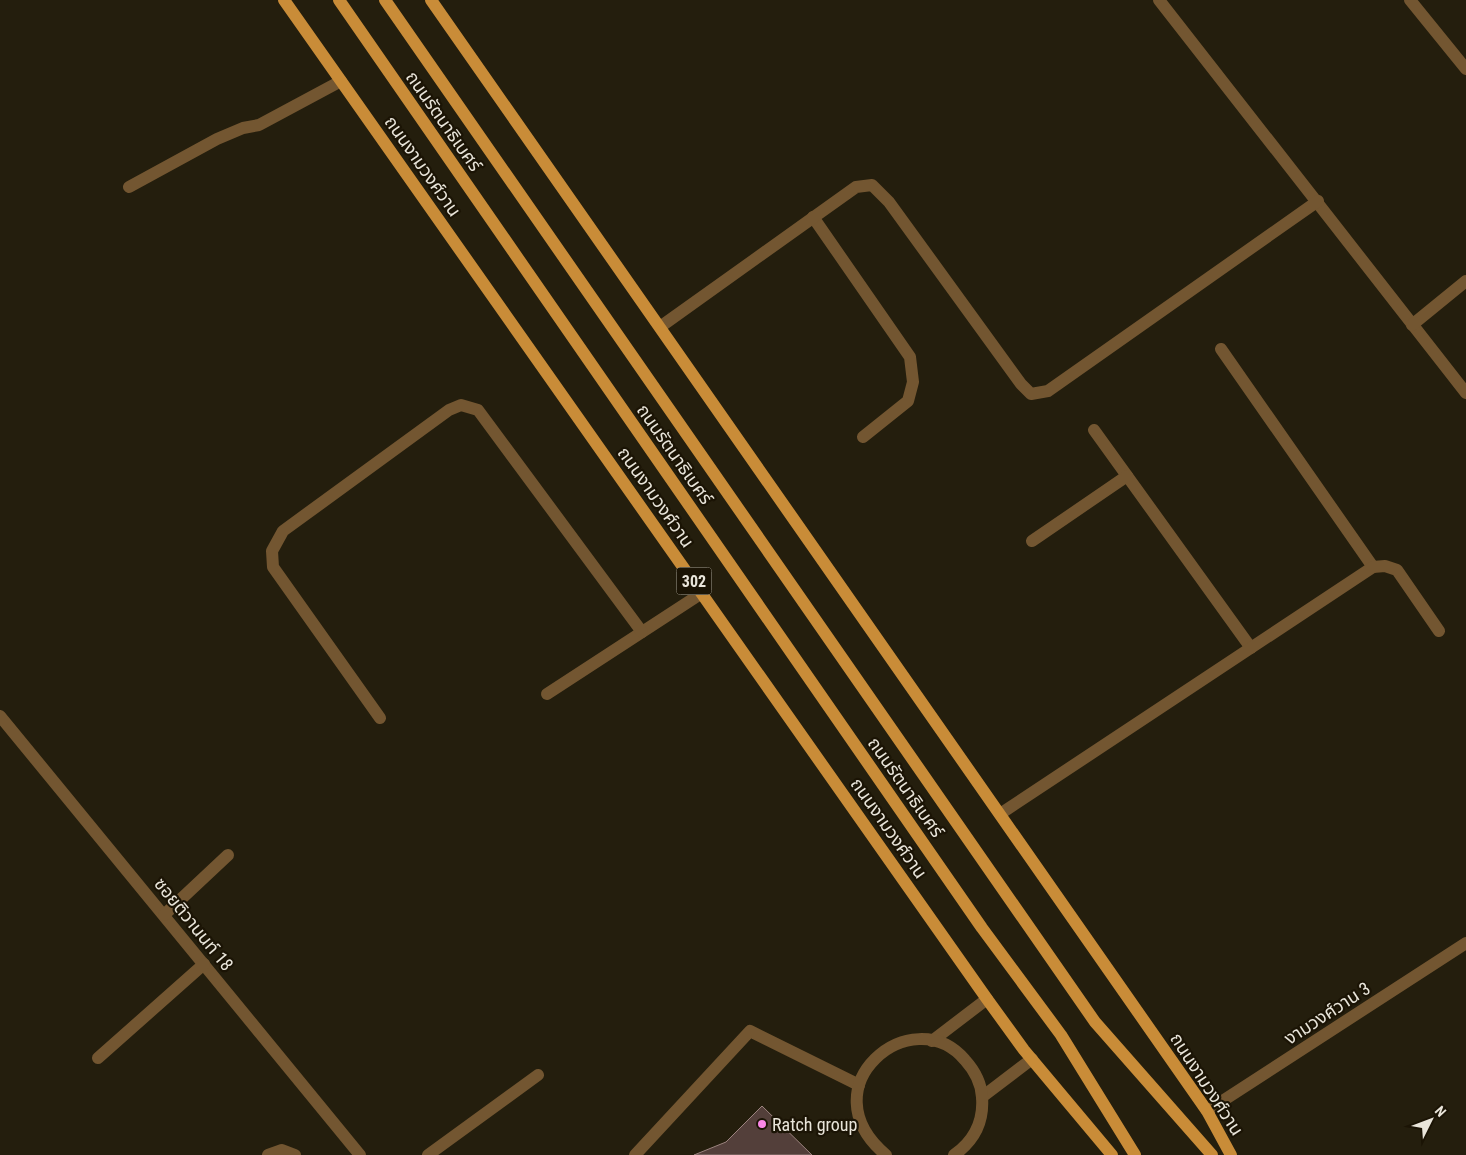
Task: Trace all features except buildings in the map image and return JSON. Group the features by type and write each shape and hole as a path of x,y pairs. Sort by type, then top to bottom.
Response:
{"main road":[{"name":"ถนนงามวงศ์วาน","path":"284,0 987,999 1032,1059 1112,1155"},
{"name":"ถนนรัตนาธิเบศร์","path":"339,0 982,928 1061,1035 1135,1155"},
{"name":"ถนนรัตนาธิเบศร์","path":"385,0 1014,905"},
{"name":"ถนนงามวงศ์วาน","path":"431,0 1207,1111 1231,1155"},
{"name":"ถนนงามวงศ์วาน","path":"1014,905 1096,1022 1212,1155"}],"street":[{"path":"1159,0 1466,392"},
{"path":"1410,0 1466,69"},
{"path":"128,186 217,139 243,128 260,125 341,81"},
{"path":"660,327 856,187 872,185 889,202 1021,384 1031,394 1048,391 1318,201"},
{"path":"812,217 910,357 913,382 908,401 863,437"},
{"path":"1412,325 1466,281"},
{"path":"1221,350 1373,567"},
{"path":"380,718 273,567 272,551 283,531 449,410 461,405 478,410 642,632"},
{"path":"1094,430 1251,648"},
{"path":"1032,542 1127,476"},
{"path":"1000,814 1373,567 1385,566 1397,570 1439,631"},
{"path":"547,694 702,592"},
{"name":"ซอยติวานนท์ 18","path":"0,716 360,1155"},
{"path":"164,915 228,855"},
{"name":"งามวงศ์วาน 3","path":"1207,1111 1466,944"},
{"path":"98,1058 204,964"},
{"path":"932,1042 987,999"},
{"path":"635,1155 750,1031 859,1085"},
{"path":"886,1155 872,1144 861,1126 856,1106 859,1085 868,1066 882,1051 901,1042 922,1039 942,1043 960,1054 974,1070 982,1097 983,1110 977,1130 965,1147 954,1155"},
{"path":"982,1097 1032,1059"},
{"path":"428,1155 538,1075"},
{"path":"268,1155 282,1150 295,1155"}],"place":[{"name":"Ratch group","path":"762,1124"}]}
